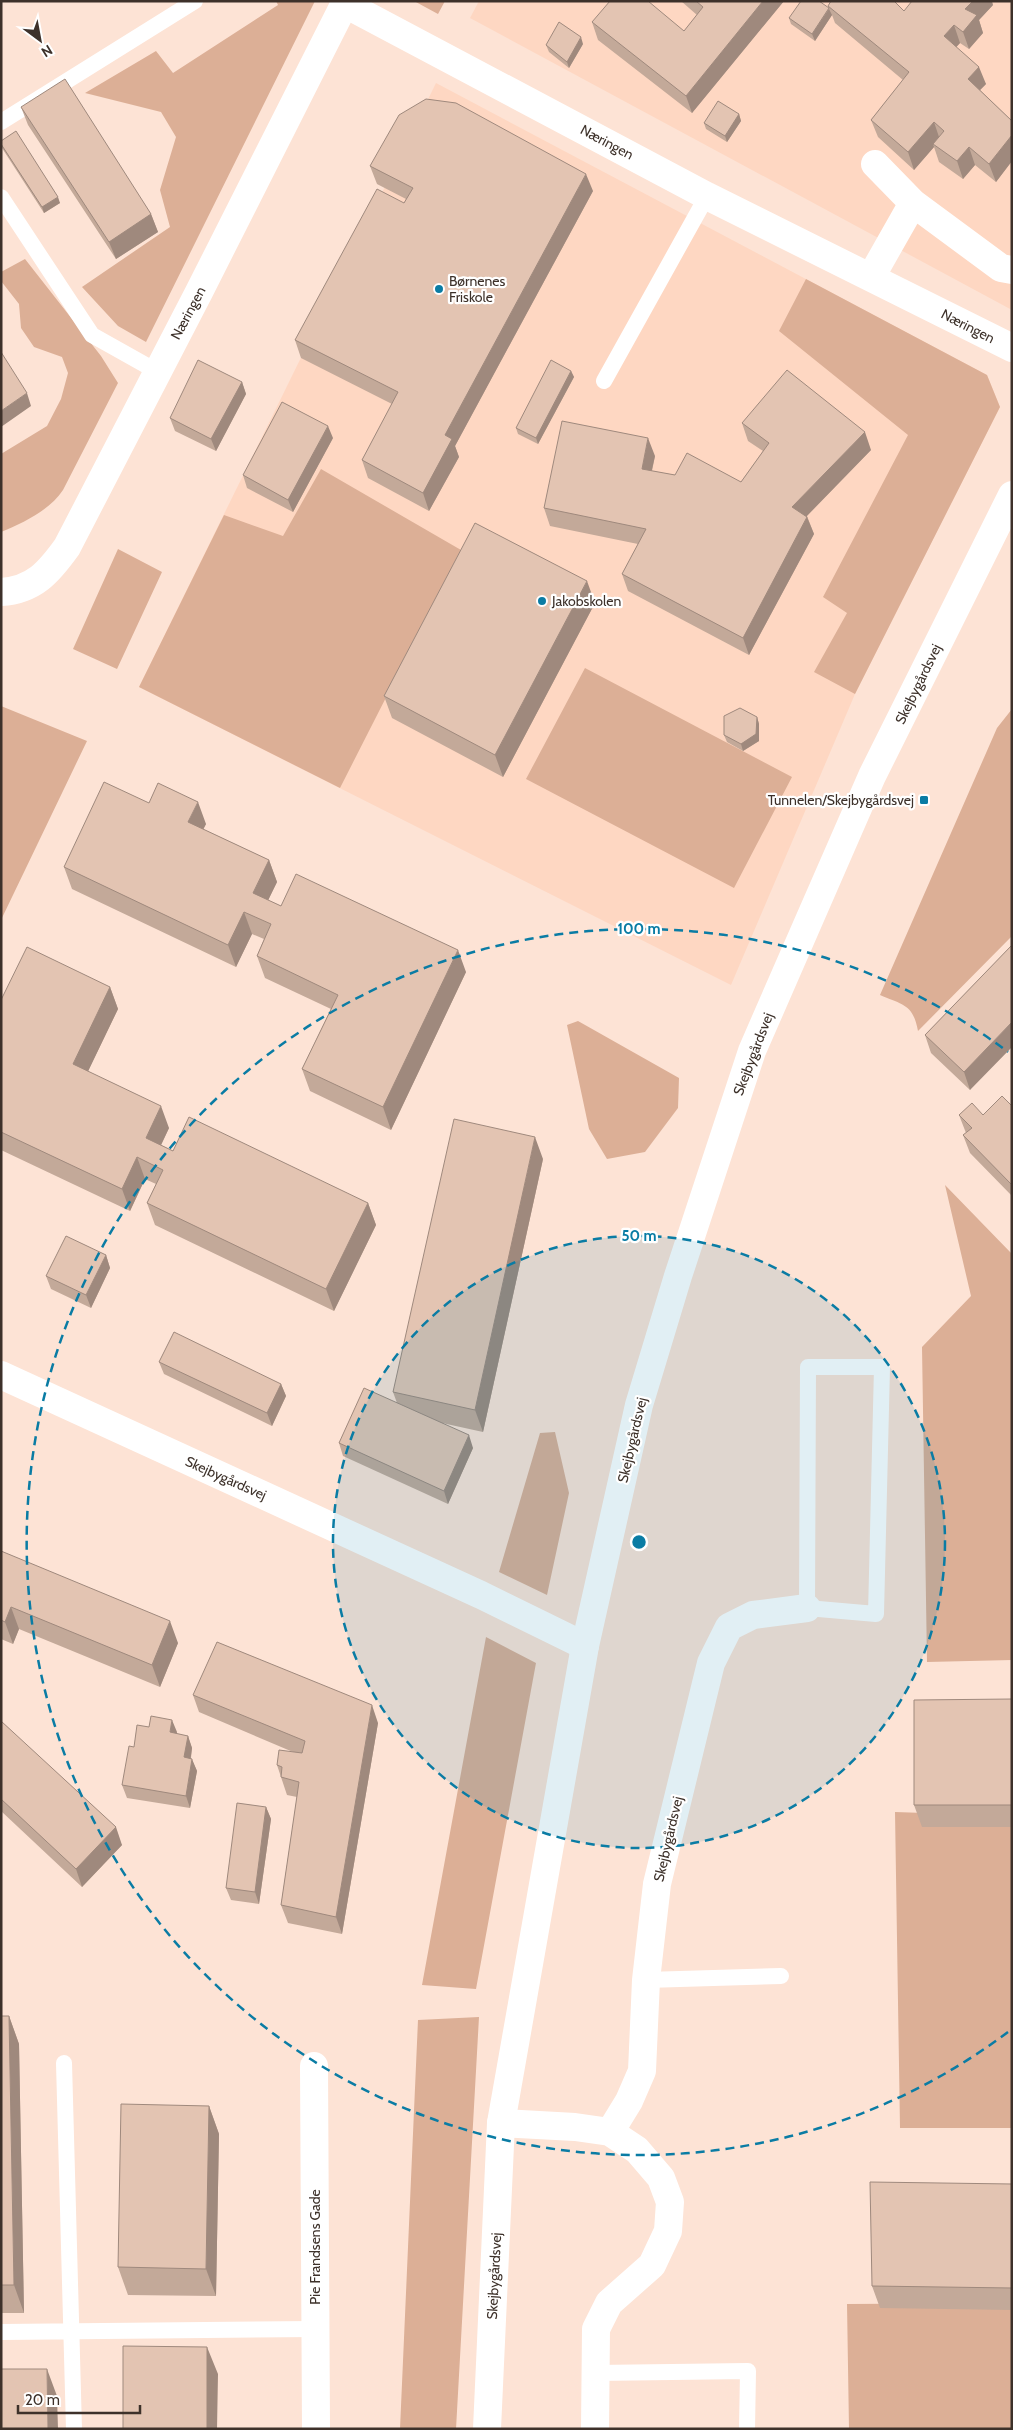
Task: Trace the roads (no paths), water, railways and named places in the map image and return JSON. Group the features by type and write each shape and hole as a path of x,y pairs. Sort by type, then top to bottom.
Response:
{"street":[{"name":"Næringen","path":"1,592 15,591 46,575 67,547 158,372 345,2 707,196 1012,348"},
{"path":"875,164 913,203 1000,268 1012,270"},
{"path":"871,278 913,203"},
{"name":"Skejbygårdsvej","path":"487,2429 501,2123 585,1646 639,1405 678,1276 752,1051 872,776 1012,495"},
{"name":"Skejbygårdsvej","path":"1,1375 481,1595 585,1646"},
{"name":"Skejbygårdsvej","path":"610,2132 629,2101 642,2071 646,1980 657,1884 711,1663 730,1627 753,1615 807,1608"},
{"name":"Pie Frandsens Gade","path":"314,2066 316,2429"},
{"path":"501,2123 575,2127 610,2132 636,2150 661,2178 670,2202 668,2231 652,2265 608,2303 596,2329 595,2429"}],"lane":[{"path":"1,122 195,1"},
{"path":"604,381 707,196"},
{"path":"1,197 92,335 158,372"},
{"path":"882,1367 876,1614 807,1608 808,1368 882,1367"},
{"path":"646,1980 782,1976"},
{"path":"64,2063 74,2429"},
{"path":"1,2332 315,2328"},
{"path":"595,2373 748,2371 747,2429"}],"place":[{"name":"Børnenes Friskole","path":"439,289"},
{"name":"Jakobskolen","path":"542,601"},
{"name":"Tunnelen/Skejbygårdsvej","path":"924,800"}]}
